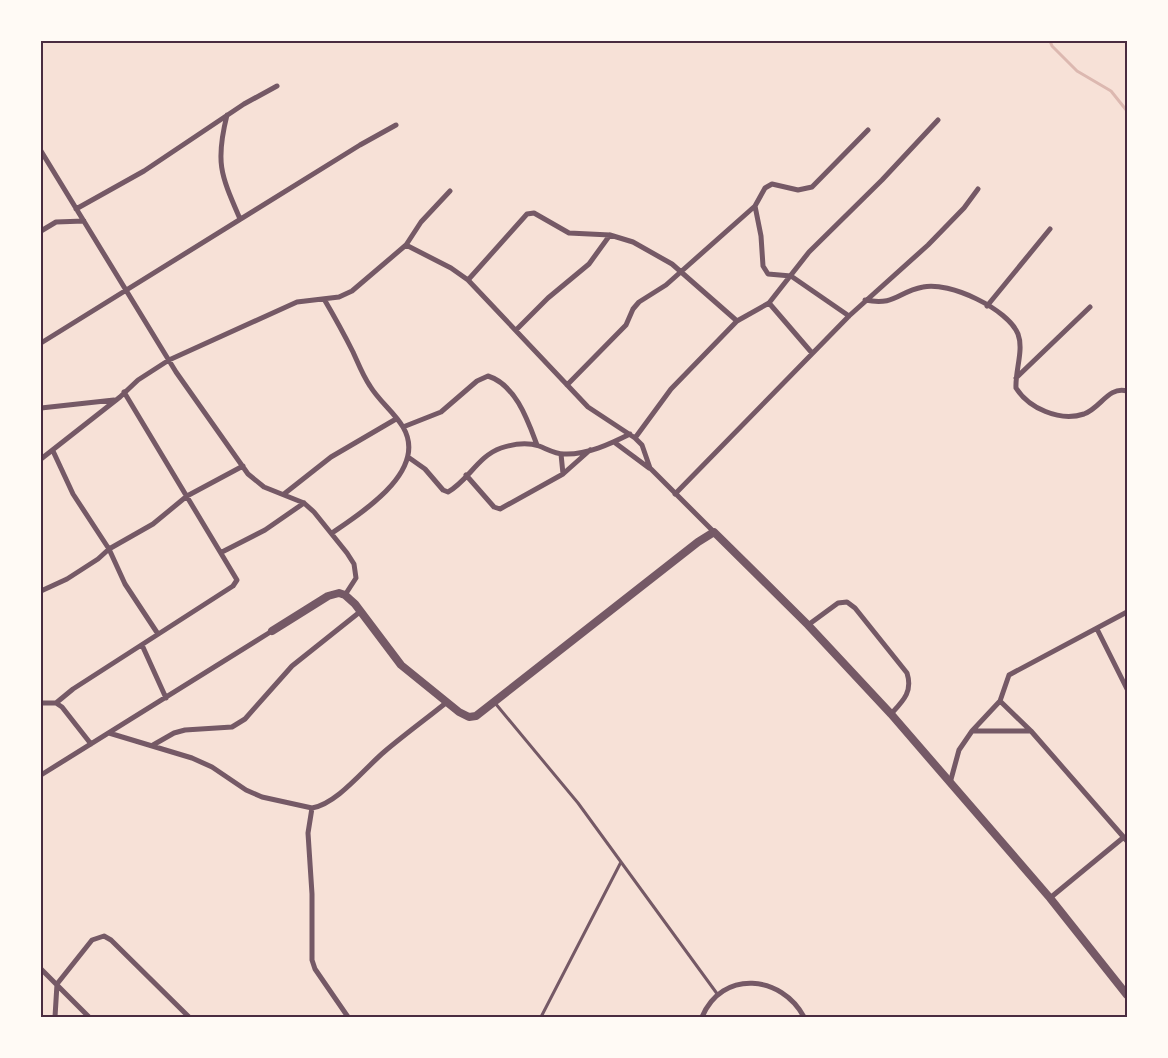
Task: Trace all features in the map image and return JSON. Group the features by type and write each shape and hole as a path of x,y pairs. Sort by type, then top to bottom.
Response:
{"street":[{"path":"76,209 144,170 227,115 277,86"},
{"path":"227,115 219,145 220,162 224,182 240,219"},
{"path":"635,438 671,390 737,322 769,303 810,252 882,180 938,120"},
{"path":"41,344 127,292 240,219 396,125"},
{"path":"567,384 626,325 633,309 639,302 666,285 755,206 764,188 772,184 798,190 812,187 868,130"},
{"path":"41,151 168,360 243,466 264,487 304,503 332,533 354,564 356,578 345,595"},
{"path":"675,494 865,300 928,245 964,208 978,189"},
{"path":"41,459 138,380 168,360 297,302 339,297 352,291 406,245 421,222 450,191"},
{"path":"755,206 761,236 763,266 768,274 791,276 849,316"},
{"path":"468,280 527,214 534,213 569,232 610,235 634,242 672,264 737,322"},
{"path":"41,231 56,222 84,221"},
{"path":"987,306 1050,229"},
{"path":"516,330 548,298 589,264 610,235"},
{"path":"406,245 451,268 468,280 588,407 630,434 642,445 650,468"},
{"path":"865,300 879,303 890,302 923,287 939,286 956,290 1001,313 1018,336 1020,355 1016,388 1029,404 1038,409 1056,414 1084,414 1112,392 1120,389 1127,391"},
{"path":"324,299 370,387 390,408 403,427 409,441 408,457 396,480 373,505 332,533"},
{"path":"769,303 812,354"},
{"path":"1016,378 1090,306"},
{"path":"403,427 441,412 477,381 488,376 515,397 528,420 537,445"},
{"path":"41,703 56,704 74,689 233,586 237,580 236,575 124,392"},
{"path":"41,408 115,400"},
{"path":"284,494 330,457 396,419"},
{"path":"408,457 425,470 443,490 448,492 454,489 484,459 500,448 523,443 537,445 561,454 591,449 614,442 630,434"},
{"path":"614,442 650,468 808,625 891,714 1050,898 1127,995"},
{"path":"466,475 494,507 500,509 563,474 591,449"},
{"path":"53,451 73,494 109,549 125,584 158,634"},
{"path":"561,454 563,474"},
{"path":"41,591 74,574 98,559 109,549 153,524 187,496 243,466"},
{"path":"222,552 265,530 304,503"},
{"path":"41,775 328,596 339,593 345,595 361,611 401,665 468,717 476,716 698,542 714,532"},
{"path":"808,625 843,601 855,608 907,673 911,683 908,693 891,714"},
{"path":"153,745 174,733 185,730 232,727 245,719 292,666 361,611"},
{"path":"950,783 959,750 972,731 1000,701 1009,675 1127,612"},
{"path":"1097,628 1127,689"},
{"path":"142,645 166,698"},
{"path":"1000,701 1031,731 1125,839 1050,898"},
{"path":"109,733 192,758 212,767 246,790 262,797 312,808 320,807 332,799 383,753 447,702"},
{"path":"56,704 92,744"},
{"path":"972,731 1031,731"},
{"path":"312,808 308,834 312,894 312,960 315,969 348,1017"},
{"path":"55,1017 57,984 92,940 104,936 111,940 188,1017"},
{"path":"41,968 89,1017"},
{"path":"702,1017 709,1004 718,995 741,984 770,986 786,995 804,1017"}],"lane":[{"path":"494,702 578,803 718,995"},
{"path":"541,1017 621,862"}],"waterway":[{"path":"1050,41 1052,46 1077,71 1111,91 1127,111"}]}
